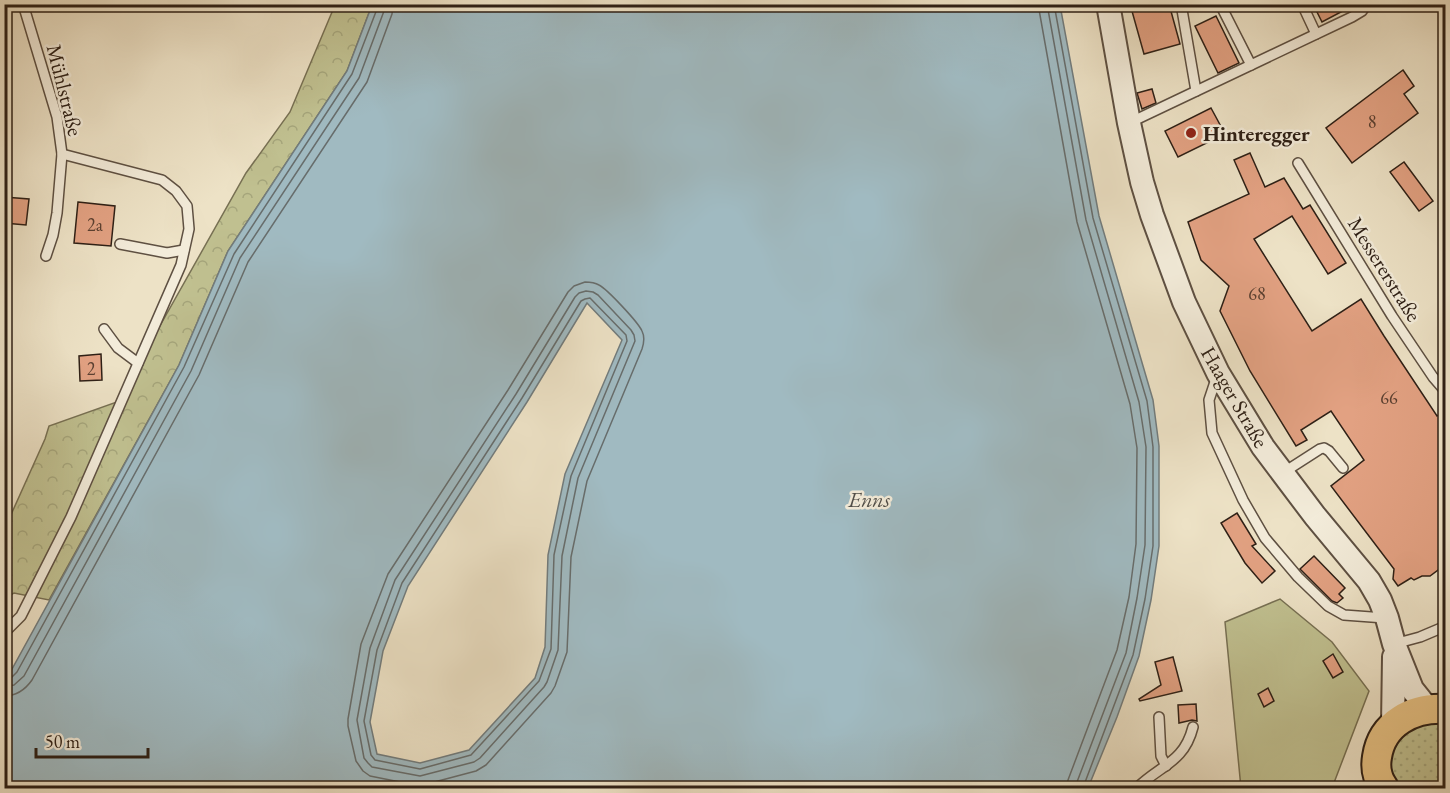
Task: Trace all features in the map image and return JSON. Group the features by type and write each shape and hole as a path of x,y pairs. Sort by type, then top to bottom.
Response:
{"main road":[{"path":"1377,784 1378,748 1385,735 1394,724 1416,711 1437,709"}],"street":[{"name":"Haager Straße","path":"1108,4 1142,182 1184,302 1218,373 1242,414 1283,475 1369,581 1388,618 1394,644 1412,689 1437,709"},
{"name":"Haager Straße","path":"1394,644 1394,724"}],"lane":[{"name":"Mühlstraße","path":"23,4 57,117 62,154 57,213 46,256"},
{"path":"1181,4 1196,91"},
{"path":"1220,4 1251,65"},
{"path":"1302,4 1316,34"},
{"path":"1129,123 1352,17 1362,11 1367,4"},
{"path":"4,633 21,616 71,517 181,265 189,229 187,206 176,191 162,180 62,154"},
{"name":"Messererstraße","path":"1298,163 1392,316 1433,377 1446,392"},
{"path":"120,244 167,253 184,250"},
{"path":"104,329 118,348 138,363"},
{"path":"1218,373 1209,400 1212,433 1243,500 1265,538 1299,577 1337,612 1344,615 1388,618"},
{"path":"1283,475 1324,448 1343,468"},
{"path":"1394,644 1420,638 1446,626"},
{"path":"1159,717 1161,756 1166,766"},
{"path":"1137,789 1145,780 1182,752 1191,737 1193,727"}],"green space":[{"path":"335,5 372,5 347,71 228,251 179,365 49,600 14,593 5,599 5,528 49,426 117,402 246,173 290,112"},
{"path":"1280,599 1332,642 1369,691 1332,788 1241,788 1225,622"},
{"path":"1445,719 1445,788 1397,788 1387,764 1399,734 1407,727"}],"water":[{"name":"Enns","path":"372,5 1060,5 1099,216 1153,400 1159,446 1159,546 1151,600 1139,656 1088,788 5,788 5,676 12,669 179,365 228,251 347,71","holes":["587,303 622,340 565,474 548,555 545,647 535,678 469,750 420,763 377,754 370,722 383,651 408,586 527,402"]}],"building":[{"path":"1130,4 1169,4 1180,44 1144,54"},
{"path":"1313,4 1356,4 1322,22"},
{"path":"1216,16 1239,63 1218,73 1195,26"},
{"path":"1403,70 1414,86 1404,94 1418,113 1352,163 1326,128"},
{"path":"1152,89 1156,103 1142,109 1137,93"},
{"path":"1211,108 1225,134 1178,157 1165,131"},
{"path":"1250,153 1265,187 1284,178 1303,209 1310,205 1346,263 1328,274 1292,216 1254,239 1312,331 1361,299 1437,416 1446,410 1446,564 1430,576 1422,576 1414,580 1411,578 1398,586 1393,579 1394,569 1331,486 1364,460 1331,411 1301,430 1307,440 1296,446 1250,371 1220,311 1229,286 1201,260 1188,222 1249,194 1234,160"},
{"path":"1404,162 1433,201 1419,211 1390,172"},
{"path":"4,197 29,199 26,225 4,223"},
{"path":"78,202 115,206 111,246 74,243"},
{"path":"101,354 102,380 80,381 79,356"},
{"path":"1237,513 1256,544 1252,546 1275,571 1262,583 1245,563 1221,523"},
{"path":"1314,556 1345,588 1339,594 1343,598 1337,603 1332,601 1300,569"},
{"path":"1333,654 1343,672 1333,678 1323,661"},
{"path":"1173,657 1182,691 1140,701 1139,699 1161,685 1155,662"},
{"path":"1268,688 1274,701 1264,707 1258,694"},
{"path":"1196,704 1197,721 1179,723 1178,705"}],"place":[{"name":"Hinteregger","path":"1191,133"}]}
